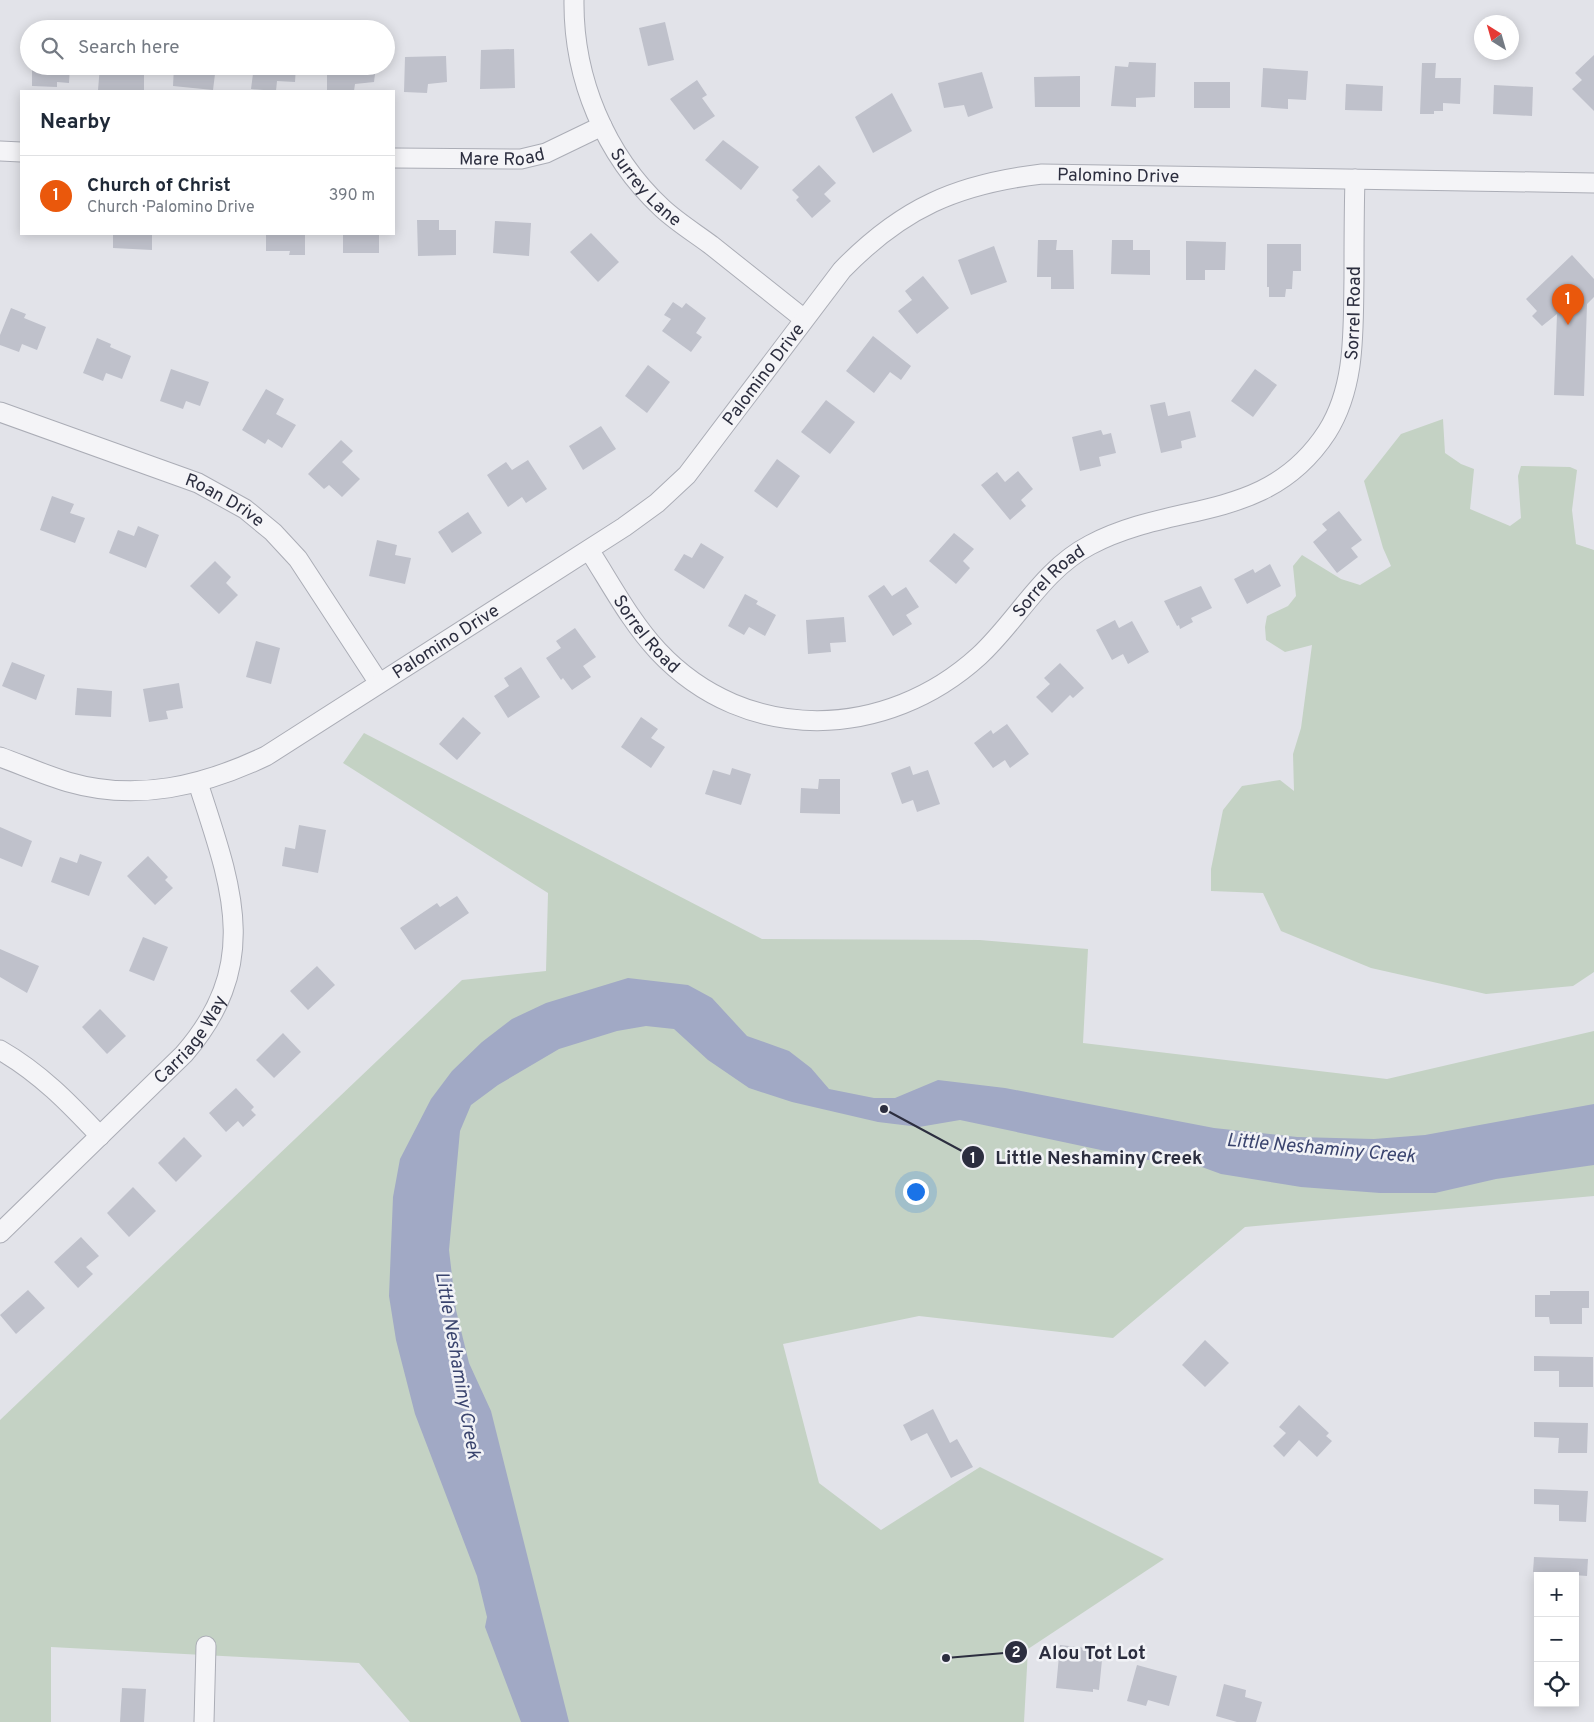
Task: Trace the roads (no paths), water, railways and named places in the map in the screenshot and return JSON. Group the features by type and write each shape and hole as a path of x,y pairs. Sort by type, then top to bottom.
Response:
{"street":[{"name":"Surrey Lane","path":"574,0 575,33 581,68 590,98 602,126 625,166 663,209 804,319"},
{"name":"Mare Road","path":"395,158 522,160 546,153 602,126"},
{"path":"0,151 20,152"},
{"name":"Palomino Drive","path":"0,757 68,782 101,789 135,791 162,790 198,783 230,773 266,756 589,550 657,503 686,475 842,270 877,236 927,204 964,188 1002,179 1042,174 1594,183"},
{"name":"Sorrel Road","path":"589,550 638,627 659,652 701,687 724,700 750,711 776,718 833,720 867,716 893,709 925,695 955,676 982,654 1041,584 1060,565 1082,549 1131,527 1231,504 1253,496 1283,479 1315,449 1340,407 1352,360 1355,179"},
{"name":"Roan Drive","path":"0,412 198,483 245,509 273,532 298,559 379,683"},
{"name":"Carriage Way","path":"0,1233 184,1054 200,1035 223,993 230,970 234,946 231,898 198,783"},
{"path":"0,1050 36,1073 61,1095 100,1136"},
{"path":"204,1722 206,1646"}],"water":[{"path":"628,978 688,985 712,998 747,1036 789,1051 811,1068 829,1089 874,1098 895,1098 938,1080 1005,1088 1214,1128 1297,1137 1374,1139 1425,1135 1594,1104 1594,1165 1496,1179 1435,1193 1380,1193 1301,1187 1221,1174 1169,1155 1148,1160 960,1120 919,1127 878,1122 792,1102 749,1088 708,1060 674,1029 646,1026 617,1031 559,1049 498,1085 471,1105 460,1131 449,1250 456,1310 469,1363 491,1411 569,1722 521,1722 485,1627 487,1617 477,1576 415,1414 396,1340 389,1296 393,1197 400,1159 431,1099 452,1071 482,1042 512,1019 546,1003"}],"place":[{"name":"Church of Christ","path":"1568,325"},
{"name":"Little Neshaminy Creek","path":"884,1109"},
{"name":"Alou Tot Lot","path":"946,1658"}]}
